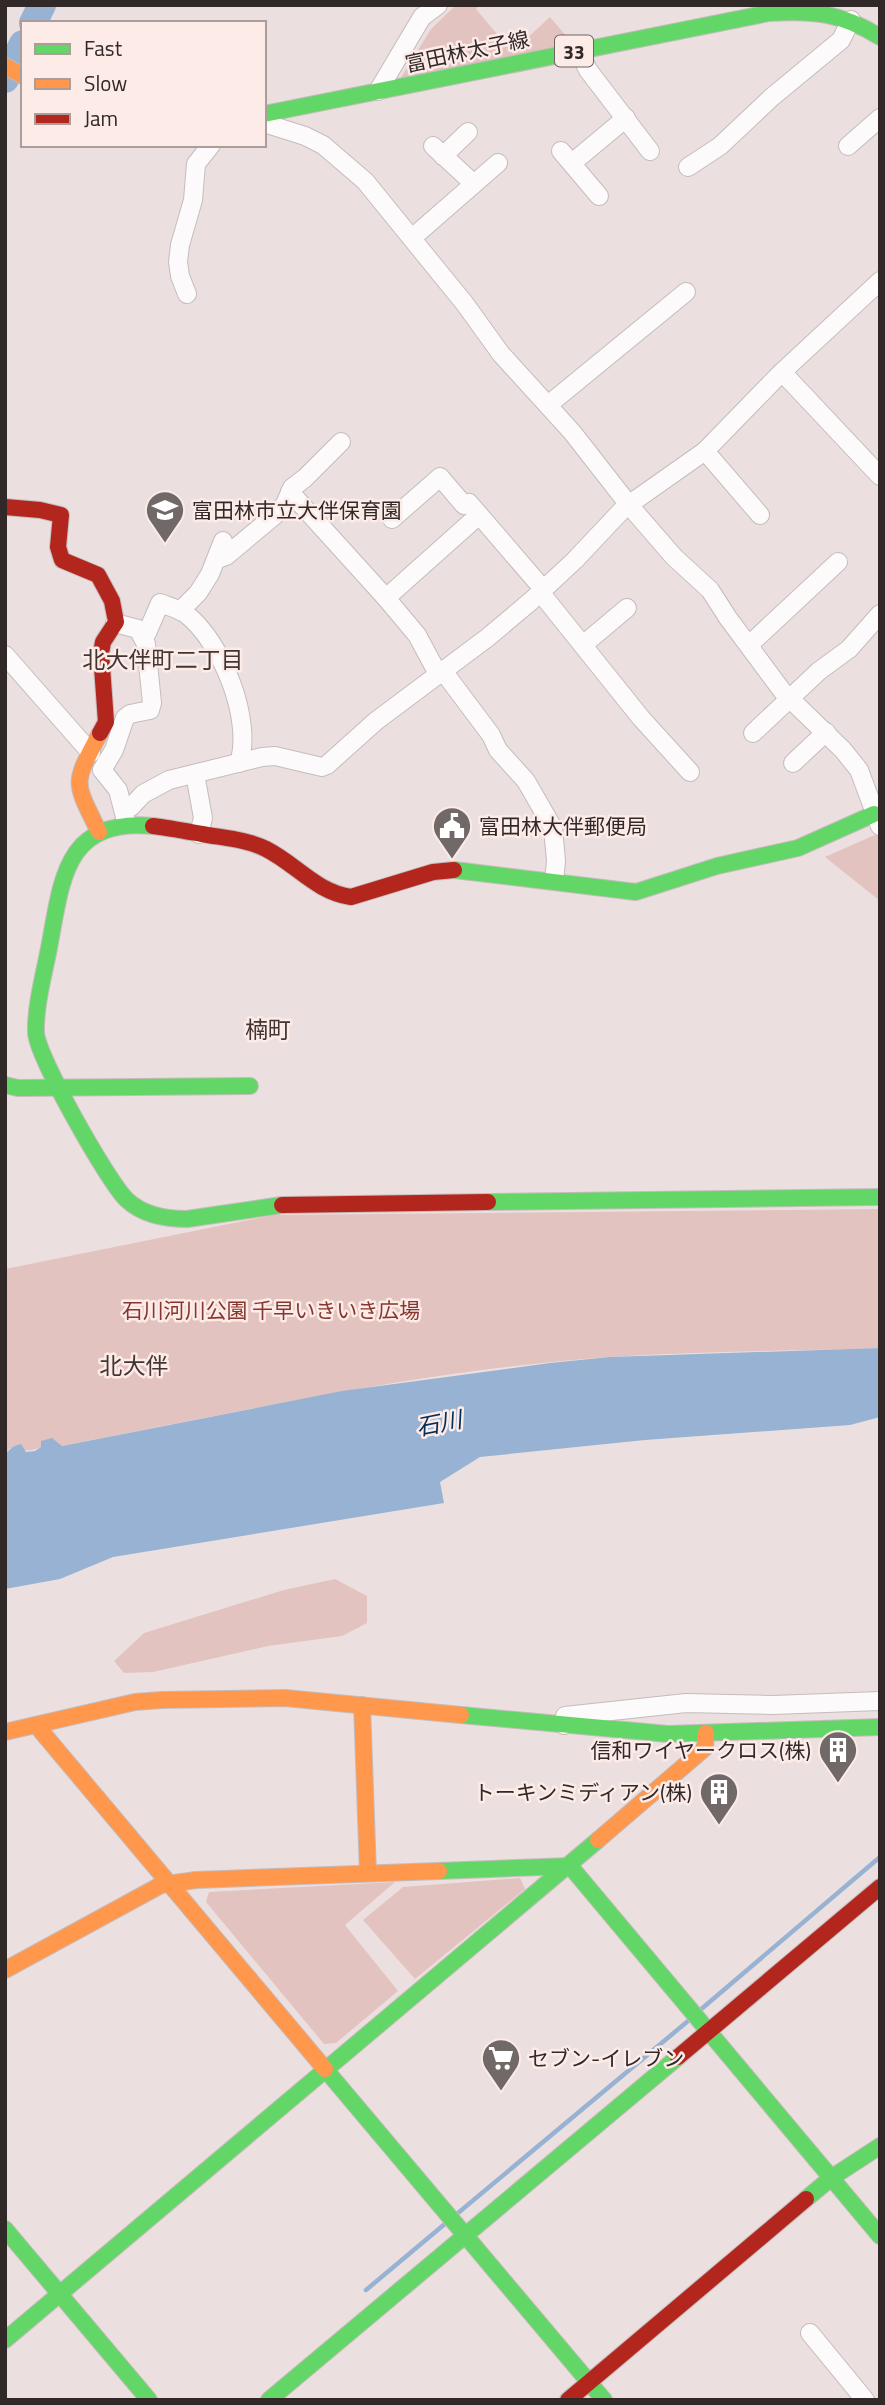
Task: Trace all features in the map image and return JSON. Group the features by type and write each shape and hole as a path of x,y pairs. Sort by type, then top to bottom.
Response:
{"street":[{"path":"378,91 422,17 438,5"},
{"name":"富田林太子線","path":"266,114 769,13 834,14 851,20 880,37"},
{"path":"688,167 720,146 772,97 841,40 851,20"},
{"path":"578,50 588,70 650,151"},
{"path":"5,66 21,75"},
{"path":"599,196 566,157 626,118"},
{"path":"848,146 880,118"},
{"path":"125,815 264,848 324,889 341,897 351,897 433,872 450,870 636,892 717,866 798,848 877,820 859,770 770,675 710,590 674,557 572,432 500,355 465,304 354,169 314,140 266,124"},
{"path":"468,132 438,151 474,184"},
{"path":"187,294 180,276 180,245 193,200 196,164 209,147"},
{"path":"412,238 498,163"},
{"path":"880,281 782,372 705,451 629,505 542,591 487,638 376,722 327,765 322,767 275,756 262,757 157,785 143,794 125,815 85,841 64,873 38,1007 36,1034 39,1046 60,1088 108,1177 128,1201 143,1211 173,1219 281,1205 880,1197"},
{"path":"548,405 686,292"},
{"path":"782,372 880,476"},
{"path":"217,559 226,556 275,515 285,504 290,492 341,442"},
{"path":"705,451 760,514"},
{"path":"392,519 440,477 464,506 469,503 641,718 690,772"},
{"path":"290,492 417,635 440,673 491,735 498,750 526,781 553,828 556,861 554,881"},
{"path":"5,507 61,515 58,547 62,560 98,575 116,609 115,623 102,642 106,722 80,772 78,783 80,794 99,832"},
{"path":"386,598 479,515"},
{"path":"180,611 198,593 217,559 223,541"},
{"path":"749,645 838,562"},
{"path":"142,636 147,633 160,603 185,613 199,629 229,672 235,691 243,750 239,763"},
{"path":"583,645 627,608"},
{"path":"752,733 819,671 849,649 880,614"},
{"path":"115,623 138,629 142,636 152,703 150,710 130,714 125,718 114,750 102,770 118,790 125,815"},
{"path":"5,655 91,753"},
{"path":"793,762 826,732"},
{"path":"194,774 203,818 199,834"},
{"path":"5,1085 11,1088 250,1086"},
{"path":"5,1732 135,1702 285,1698 668,1734 880,1727"},
{"path":"564,1725 565,1716 653,1705 773,1705 880,1701"},
{"path":"362,1705 368,1874"},
{"path":"36,1725 604,2400"},
{"path":"5,2340 690,1763 705,1748 706,1732"},
{"path":"5,1970 161,1885 196,1880 568,1866"},
{"path":"568,1866 880,2236"},
{"path":"269,2400 880,1887"},
{"path":"568,2400 831,2178 880,2146"},
{"path":"5,2229 149,2400"},
{"path":"810,2333 865,2400"}],"green space":[{"path":"456,5 479,5 476,9 512,52 550,17 573,44 400,79 431,29"},
{"path":"877,834 880,837 880,901 825,857"},
{"name":"石川河川公園 千早いきいき広場","path":"880,1209 880,1348 643,1355 472,1371 334,1393 61,1446 57,1442 34,1450 10,1448 5,1455 5,1269 274,1215"},
{"path":"335,1579 367,1596 367,1623 342,1636 268,1646 153,1672 124,1673 114,1661 144,1633 284,1590"},
{"path":"520,1878 525,1889 415,1979 363,1920 403,1887"},
{"path":"395,1882 345,1925 398,1991 336,2043 324,2044 206,1902 209,1892"}],"water":[{"name":"石川","path":"880,1348 880,1417 850,1425 645,1440 480,1457 440,1482 444,1503 113,1557 60,1579 5,1589 5,1455 21,1444 26,1452 35,1451 41,1447 41,1441 52,1438 62,1446 342,1391 550,1363 610,1357"}],"waterway":[{"path":"34,21 42,5"},
{"path":"5,79 21,48"},
{"path":"699,2011 880,1857"},
{"path":"458,2213 688,2021"},
{"path":"366,2290 446,2223"}],"traffic: fast":[{"path":"266,114 769,13 827,15 853,23 880,37"},
{"path":"454,870 636,892 717,866 798,848 874,814"},
{"path":"153,826 124,826 101,832 84,843 72,858 58,899 40,990 36,1023 40,1047 90,1146 118,1189 133,1205 156,1215 187,1219 282,1205"},
{"path":"5,1085 18,1088 250,1086"},
{"path":"488,1202 880,1197"},
{"path":"461,1715 668,1734 880,1727"},
{"path":"5,2340 598,1840"},
{"path":"439,1871 570,1866 880,2236"},
{"path":"269,2400 678,2057"},
{"path":"325,2069 604,2400"},
{"path":"806,2199 831,2178 880,2146"},
{"path":"5,2229 149,2400"}],"traffic: slow":[{"path":"5,66 21,75"},
{"path":"99,832 84,801 80,782 85,763 100,733"},
{"path":"5,1732 135,1702 162,1700 285,1698 461,1715"},
{"path":"362,1705 368,1873"},
{"path":"36,1725 325,2069"},
{"path":"598,1840 705,1748 706,1733"},
{"path":"5,1970 161,1885 196,1880 439,1871"}],"traffic: jam":[{"path":"5,507 61,515 58,547 62,560 98,575 112,601 116,622 103,642 101,653 106,722 100,733"},
{"path":"153,826 251,843 277,855 327,889 351,897 433,872 454,870"},
{"path":"282,1205 488,1202"},
{"path":"678,2057 880,1887"},
{"path":"568,2400 806,2199"}],"place":[{"name":"富田林市立大伴保育園","path":"165,544"},
{"name":"富田林大伴郵便局","path":"452,860"},
{"name":"信和ワイヤークロス(株)","path":"838,1784"},
{"name":"トーキンミディアン(株)","path":"719,1826"},
{"name":"セブン-イレブン","path":"501,2092"}],"district":[{"name":"北大伴町二丁目","path":"163,659"},
{"name":"楠町","path":"268,1029"},
{"name":"北大伴","path":"134,1365"}]}
